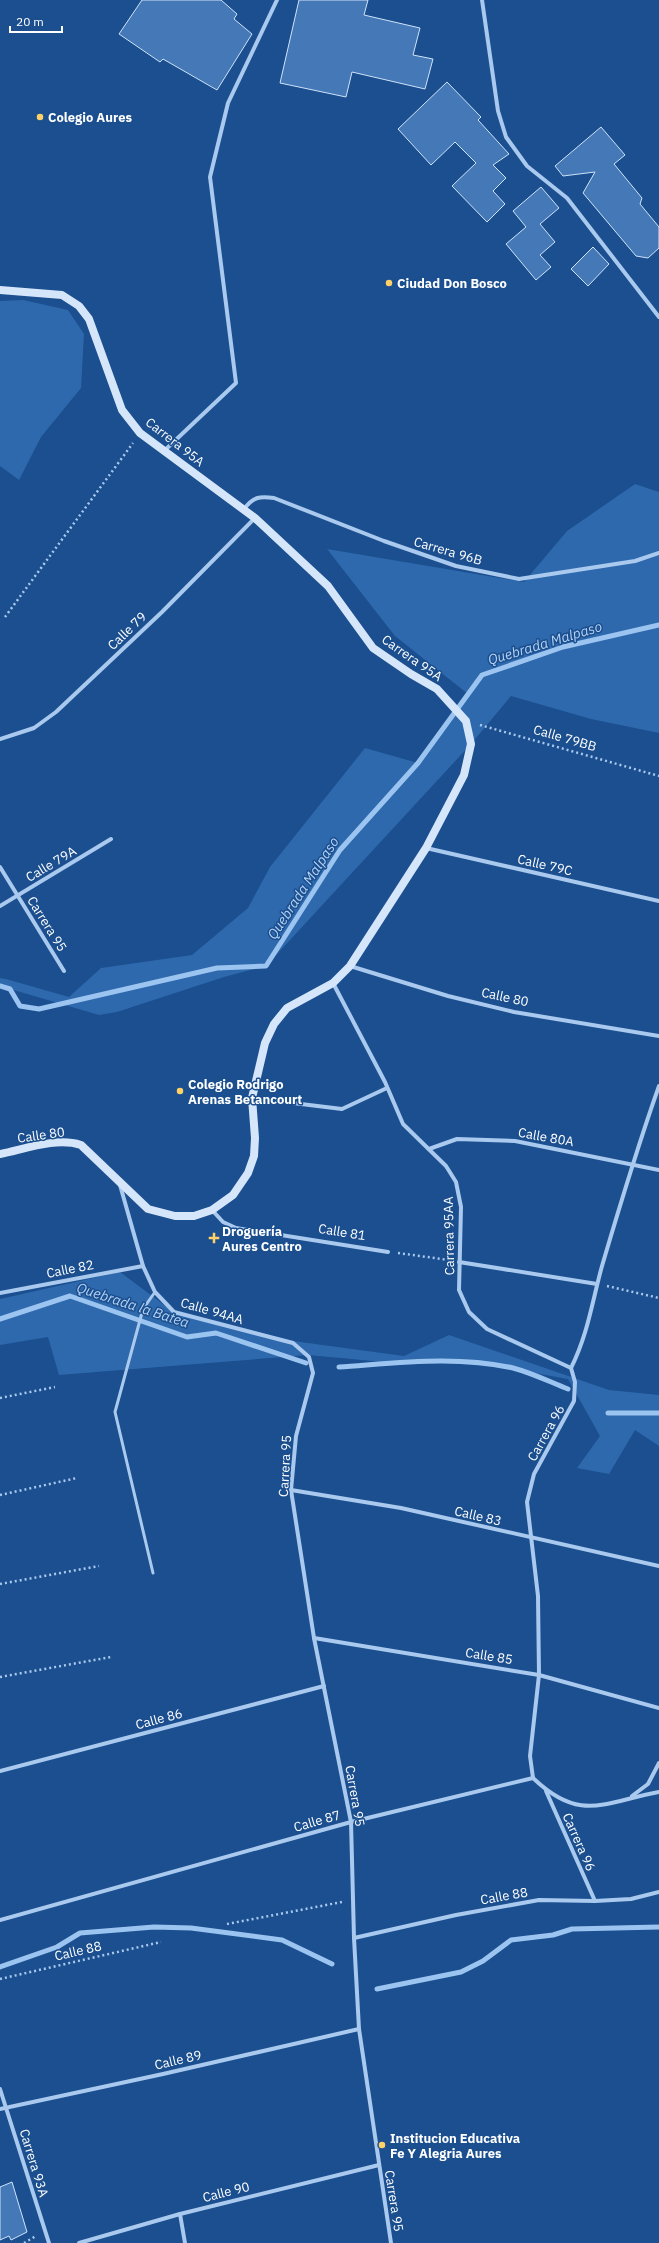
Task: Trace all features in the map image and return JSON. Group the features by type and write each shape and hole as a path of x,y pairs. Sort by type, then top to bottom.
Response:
{"street":[{"path":"164,451 236,383 210,177 228,103 277,0"},
{"path":"482,0 498,111 506,137 527,166 567,198 659,317"},
{"name":"Carrera 95A","path":"0,290 62,296 79,306 89,319 122,410 140,433 256,518 328,586 373,648 437,690 466,721"},
{"name":"Carrera 96B","path":"244,509 250,500 259,496 274,498 296,505 384,541 456,566 519,580 635,561 659,553"},
{"name":"Calle 79","path":"0,739 34,728 56,712 162,612 256,518"},
{"path":"120,1182 148,1209 175,1216 194,1216 212,1210 233,1195 248,1173 254,1156 255,1138 252,1098 265,1043 274,1024 287,1008 333,983 350,966 426,848 464,775 471,744 466,721"},
{"name":"Calle 79A","path":"0,906 111,839"},
{"name":"Calle 79C","path":"426,848 659,901"},
{"name":"Carrera 95","path":"0,867 64,971"},
{"name":"Calle 80","path":"350,966 448,996 514,1012 659,1036"},
{"name":"Carrera 95AA","path":"333,983 387,1088 403,1124 446,1166 456,1182 460,1195 461,1207 459,1262 460,1290 469,1312 487,1329 571,1368"},
{"path":"571,1368 587,1332 597,1284 632,1163 659,1086"},
{"path":"252,1098 342,1109 387,1088"},
{"name":"Calle 80A","path":"429,1149 457,1140 515,1141 632,1163 659,1170"},
{"name":"Calle 80","path":"0,1154 52,1143 71,1142 80,1145 92,1154 120,1182"},
{"name":"Calle 94AA","path":"120,1182 143,1266 155,1292 174,1312 293,1343 309,1357"},
{"name":"Calle 81","path":"212,1210 223,1222 236,1228 388,1252"},
{"path":"459,1262 597,1284"},
{"name":"Calle 82","path":"0,1293 143,1266"},
{"name":"Carrera 95","path":"309,1357 313,1373 296,1436 291,1490 314,1638 351,1822 354,1938 360,2029 390,2243"},
{"name":"Carrera 96","path":"533,1778 530,1756 538,1675 538,1596 527,1502 534,1474 574,1402 575,1382 571,1368"},
{"name":"Calle 83","path":"291,1490 401,1508 659,1566"},
{"name":"Calle 85","path":"314,1638 538,1675 659,1708"},
{"name":"Calle 86","path":"0,1770 324,1686"},
{"path":"631,1797 648,1784 659,1763"},
{"path":"533,1778 546,1790 565,1802 587,1806 609,1805 631,1797 659,1792"},
{"name":"Calle 87","path":"0,1920 351,1822 533,1778"},
{"name":"Carrera 96","path":"546,1790 594,1901"},
{"name":"Calle 88","path":"354,1938 456,1915 539,1900 594,1901 631,1899 659,1892"},
{"name":"Calle 89","path":"0,2109 6,2106 163,2074 360,2029"},
{"name":"Carrera 93A","path":"0,2089 49,2243"},
{"name":"Calle 90","path":"79,2243 180,2214 379,2165"},
{"path":"180,2214 185,2243"}],"lane":[{"path":"153,1573 115,1412 143,1309 155,1292"}],"path":[{"path":"5,617 140,433"},
{"name":"Calle 79BB","path":"466,721 659,776"},
{"path":"388,1252 459,1262"},
{"path":"597,1284 659,1298"},
{"path":"0,1398 55,1387"},
{"path":"0,1495 77,1478"},
{"path":"0,1584 99,1566"},
{"path":"0,1677 111,1657"},
{"path":"227,1924 353,1900"},
{"name":"Calle 88","path":"0,1979 161,1942"}],"shaded area":[{"path":"23,300 68,310 84,334 81,388 41,437 19,480 0,466 0,301"},
{"path":"635,484 659,492 659,733 591,719 511,696 471,744 266,966 224,977 117,1012 99,1015 0,986 0,978 69,997 101,968 192,955 248,908 270,867 365,748 418,763 468,694 395,636 327,549 524,582 567,531"},
{"path":"120,1272 175,1313 293,1341 404,1356 449,1335 609,1390 659,1395 659,1446 635,1430 609,1474 577,1468 600,1436 568,1379 467,1361 405,1364 308,1355 59,1375 48,1337 0,1345 0,1299"}],"building":[{"path":"142,0 221,0 237,14 234,19 252,34 217,90 163,59 160,62 119,34"},
{"path":"299,0 368,0 364,15 420,28 413,55 433,59 425,89 352,72 346,97 280,83"},
{"path":"447,82 481,117 478,120 509,154 493,165 506,178 493,191 505,204 487,222 452,186 476,163 455,142 431,165 398,129"},
{"path":"601,127 625,155 614,164 642,198 640,204 659,227 659,248 648,258 636,256 583,193 595,172 563,176 555,166"},
{"path":"541,187 559,208 540,224 555,242 540,255 551,267 536,280 506,244 526,227 513,211"},
{"path":"593,247 609,264 588,286 571,269"},
{"path":"12,2182 27,2232 11,2240 9,2236 0,2240 0,2187"}],"waterway":[{"name":"Quebrada Malpaso","path":"0,986 10,989 20,1006 39,1009 217,968 266,966 340,850 418,763 482,675 563,647 659,625"},
{"name":"Quebrada la Batea","path":"0,1319 70,1296 187,1337 216,1333 306,1363"},
{"name":"Quebrada la Batea","path":"339,1367 426,1361 492,1364 513,1368 568,1389"},
{"name":"Quebrada la Batea","path":"608,1413 659,1413"},
{"path":"0,1967 57,1947 80,1933 154,1927 191,1928 282,1940 332,1964"},
{"path":"377,1989 461,1972 483,1961 511,1940 553,1935 572,1929 659,1927"}],"place":[{"name":"Colegio Aures","path":"40,117"},
{"name":"Ciudad Don Bosco","path":"389,283"},
{"name":"Colegio Rodrigo Arenas Betancourt","path":"180,1091"},
{"name":"Droguería Aures Centro","path":"214,1238"},
{"name":"Institucion Educativa Fe Y Alegria Aures","path":"382,2145"}]}
